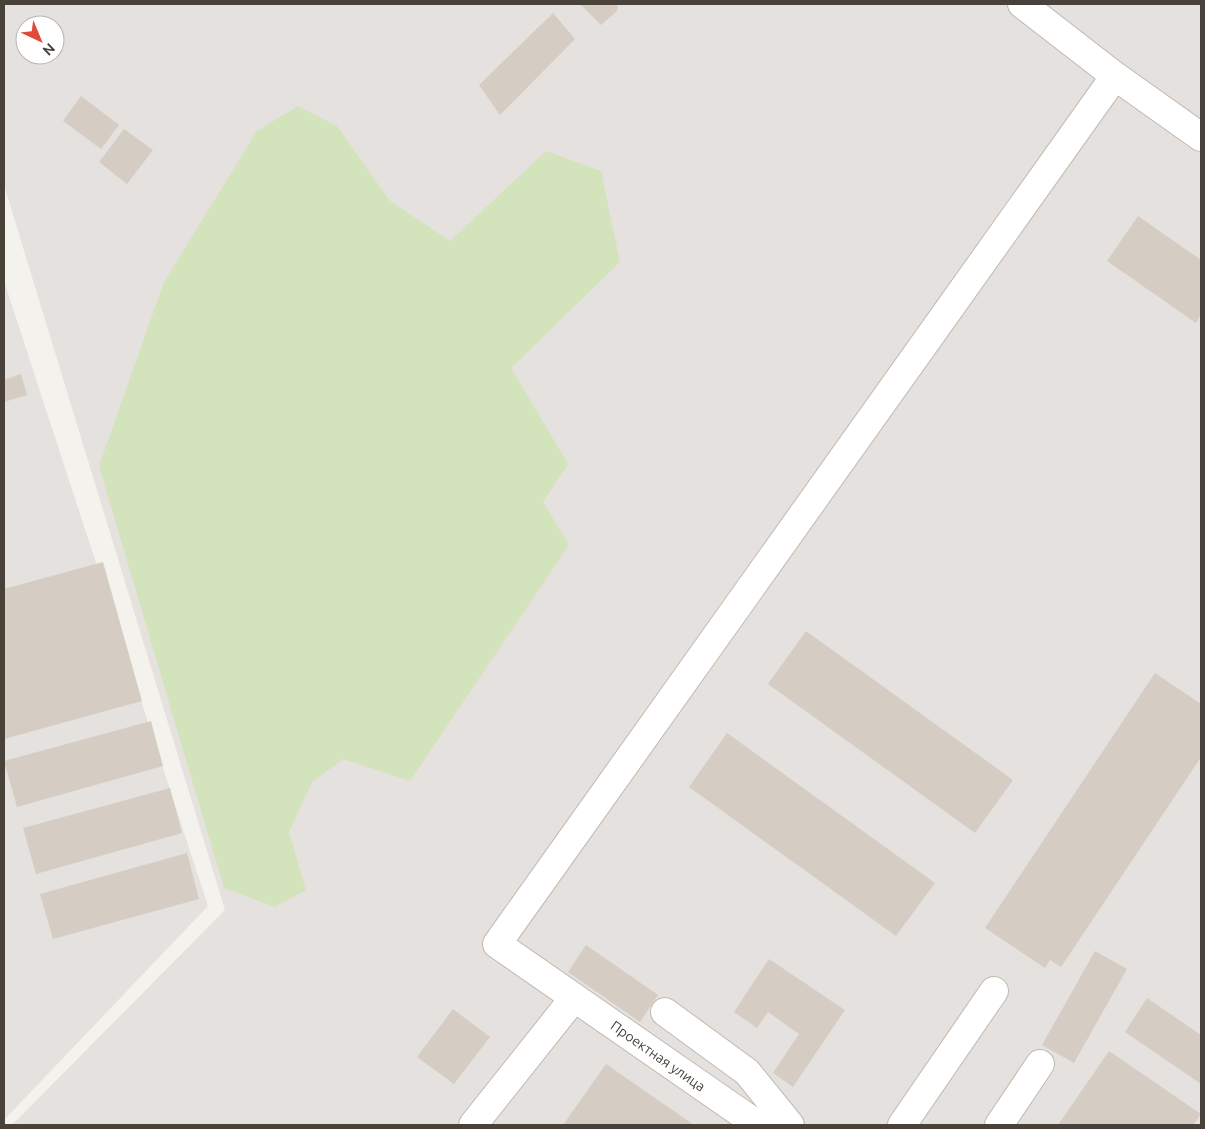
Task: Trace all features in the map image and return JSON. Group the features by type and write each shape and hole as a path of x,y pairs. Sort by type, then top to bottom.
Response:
{"street":[{"path":"1022,4 1115,76 1201,137"},
{"name":"Проектная улица","path":"758,1125 497,944 1115,76"},
{"path":"902,1125 994,991"},
{"path":"473,1125 566,993"},
{"path":"665,1012 748,1072 790,1125"},
{"path":"999,1125 1040,1064"}],"shaded area":[{"path":"4,4 1201,4 1201,1125 12,1125 225,910 4,185"},
{"path":"4,281 208,906 4,1120"}],"green space":[{"path":"298,106 337,126 390,201 450,241 546,151 601,171 620,262 511,368 568,464 543,502 569,545 410,781 343,759 312,782 289,832 306,890 275,907 224,888 99,466 164,282 257,131"}],"building":[{"path":"580,4 615,4 618,6 617,11 601,25"},
{"path":"553,13 575,39 500,115 479,85"},
{"path":"81,96 119,125 101,149 63,121"},
{"path":"124,129 153,150 127,184 99,162"},
{"path":"1138,216 1201,260 1201,314 1196,323 1107,261"},
{"path":"21,374 27,395 4,402 4,380"},
{"path":"103,562 142,701 4,739 4,589"},
{"path":"806,631 1013,780 975,833 768,684"},
{"path":"1155,673 1201,704 1201,757 1061,967 1050,960 1045,968 985,928"},
{"path":"151,721 163,766 17,807 4,761"},
{"path":"727,733 935,883 896,936 689,787"},
{"path":"170,788 182,833 36,874 23,828"},
{"path":"187,853 199,899 53,939 40,894"},
{"path":"586,945 658,995 640,1022 568,972"},
{"path":"1095,951 1127,969 1074,1063 1042,1045"},
{"path":"769,959 845,1010 793,1087 773,1073 799,1034 768,1012 757,1028 734,1012"},
{"path":"1147,998 1201,1035 1201,1084 1125,1032"},
{"path":"453,1009 490,1037 454,1084 417,1057"},
{"path":"1109,1051 1201,1114 1193,1125 1058,1125"},
{"path":"606,1064 694,1125 563,1125"}]}
